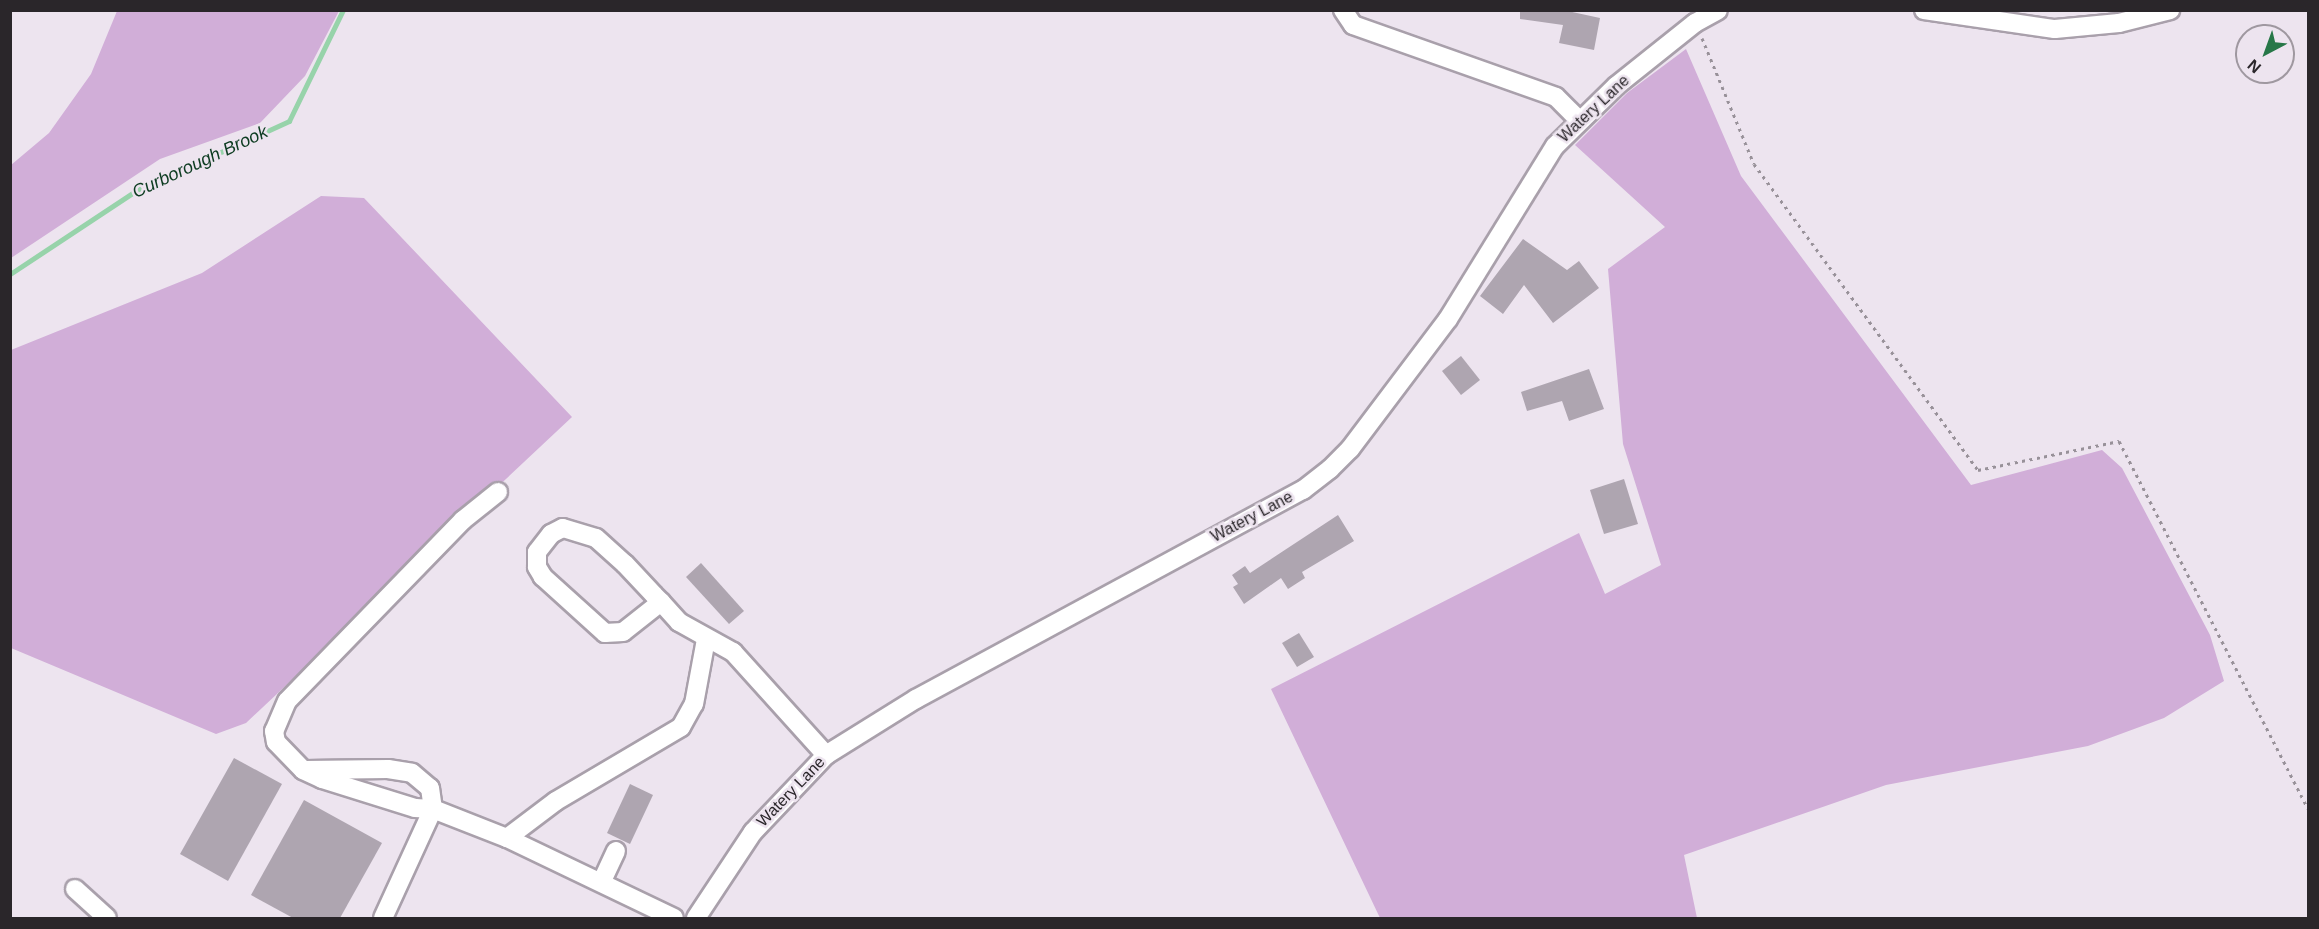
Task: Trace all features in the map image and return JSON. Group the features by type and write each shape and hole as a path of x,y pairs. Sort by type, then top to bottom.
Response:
{"street":[{"path":"1342,10 1353,25 1556,97 1579,120"},
{"name":"Watery Lane","path":"696,918 753,832 826,755 916,699 1303,490 1330,468 1350,449 1448,319 1555,146 1579,120 1695,22 1718,10"},
{"path":"1924,10 2055,29 2119,24 2170,10"},
{"path":"498,492 463,520 287,701 274,731 276,742 303,770 404,804 433,809 507,838 602,881 674,918"},
{"path":"661,602 623,632 605,633 543,577 537,567 537,552 544,541 563,528 586,532 625,564 690,632 733,652 826,755"},
{"path":"507,838 556,801 681,727 694,704 706,639"},
{"path":"303,770 364,767 412,774 430,788 433,809 383,918"},
{"path":"602,881 616,850"},
{"path":"75,889 107,918"}],"path":[{"path":"1695,22 1754,164 1978,470 2119,441 2308,808"}],"shaded area":[{"path":"117,11 339,11 305,76 260,123 160,159 11,258 11,165 49,133 91,74"},
{"path":"1686,49 1741,176 1971,485 2102,450 2122,468 2210,635 2224,681 2164,718 2088,746 1886,785 1684,855 1697,918 1380,918 1271,689 1579,533 1605,594 1661,565 1623,444 1608,269 1665,227 1575,145 1627,93"},
{"path":"321,196 364,198 572,417 246,723 216,734 11,648 11,350 202,273"}],"building":[{"path":"1520,10 1563,10 1600,18 1594,50 1559,43 1563,25 1520,19"},
{"path":"1523,239 1567,270 1579,261 1599,288 1553,323 1524,285 1503,314 1480,296"},
{"path":"1461,356 1480,380 1461,395 1442,371"},
{"path":"1589,369 1604,409 1569,421 1562,401 1527,411 1521,392"},
{"path":"1624,479 1638,524 1604,534 1590,490"},
{"path":"1338,515 1354,541 1302,572 1305,578 1288,589 1281,578 1244,604 1233,587 1238,584 1232,575 1245,566 1250,573"},
{"path":"701,563 744,611 729,624 686,577"},
{"path":"1299,633 1314,657 1297,667 1282,643"},
{"path":"234,758 282,784 228,881 180,854"},
{"path":"630,784 653,795 630,844 607,833"},
{"path":"304,800 382,843 340,918 293,918 251,895"}],"waterway":[{"name":"Curborough Brook","path":"10,274 137,190 289,121 343,10"}]}
